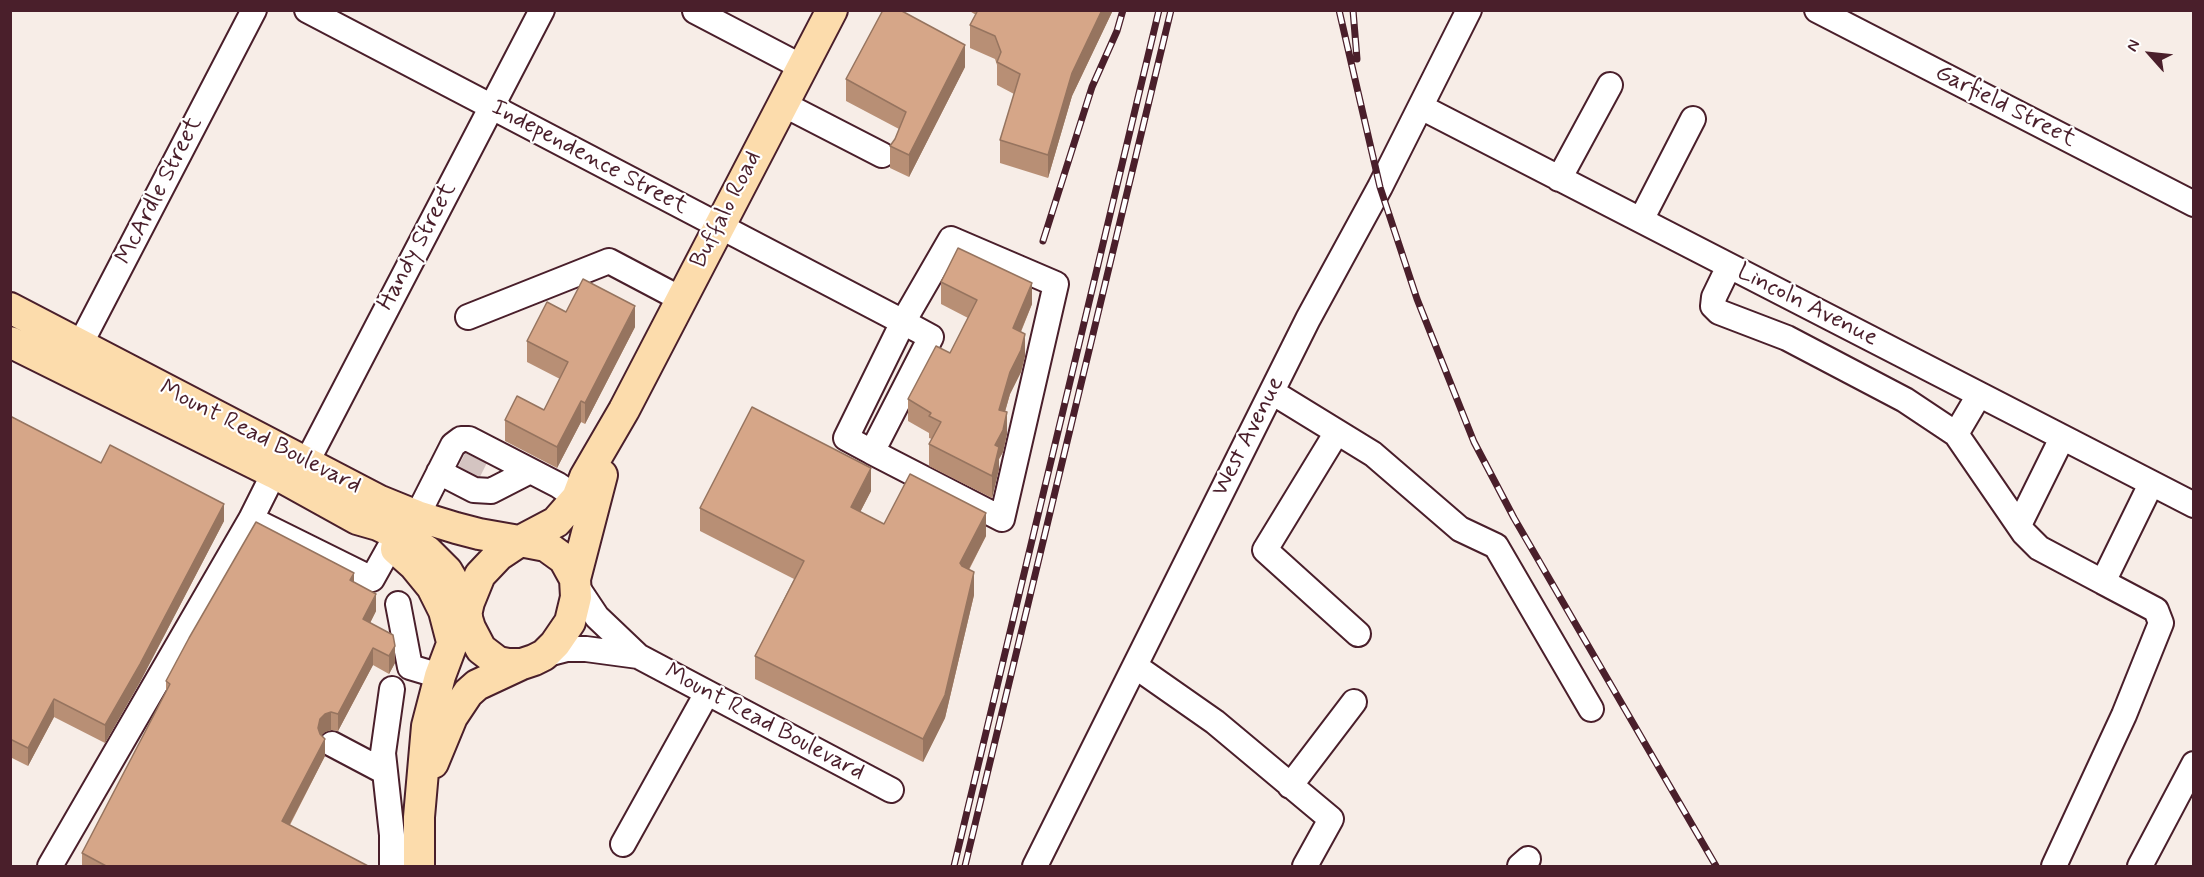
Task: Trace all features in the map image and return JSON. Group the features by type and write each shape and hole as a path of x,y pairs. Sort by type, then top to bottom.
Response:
{"main road":[{"name":"Buffalo Road","path":"520,541 556,522 577,498 585,477 624,410 832,10"},
{"name":"Mount Read Boulevard","path":"10,308 80,345 292,473 357,519 378,525 427,551 447,571 466,615"},
{"name":"Mount Read Boulevard","path":"10,342 67,371 292,473 380,501 417,516 479,534 520,541"},
{"name":"Buffalo Road","path":"575,581 592,511 624,410"},
{"path":"357,519 414,565 432,587 448,622 452,644"},
{"path":"419,867 419,817 427,726 440,676 452,644 466,615 480,575 499,555 520,541 546,546 564,559 575,581 576,597 570,622 555,644 533,659 477,685 468,693 452,717 423,785"},
{"path":"466,615 475,639 489,656 508,664 533,659"}],"street":[{"name":"McArdle Street","path":"67,371 254,10"},
{"name":"Independence Street","path":"307,10 903,322"},
{"name":"Handy Street","path":"50,867 251,519 292,473 542,10"},
{"name":"West Avenue","path":"1035,867 1272,392 1469,10"},
{"name":"Garfield Street","path":"1817,10 2193,204"},
{"path":"694,11 802,67"},
{"path":"1559,178 1610,85"},
{"path":"783,104 882,155"},
{"name":"Lincoln Avenue","path":"1421,107 2193,506"},
{"path":"1641,220 1693,120"},
{"path":"951,239 1056,284 1002,519 846,438 903,322 951,239"},
{"path":"468,317 609,261 681,299"},
{"path":"1729,266 1714,297 1713,306 1719,312 1787,338 1905,400 1956,434 2019,525 2039,548 2156,610 2161,623 2124,715 2054,867"},
{"path":"1272,392 1373,454 1460,529 1496,546 1591,710"},
{"path":"1956,434 1979,395"},
{"path":"1338,432 1265,550 1358,634"},
{"path":"2019,525 2062,438"},
{"path":"417,516 453,445 461,439 469,439 474,490 491,491 530,471"},
{"path":"439,472 472,466 530,471 577,498"},
{"path":"2103,582 2151,484"},
{"path":"251,519 372,579 391,545"},
{"path":"575,581 597,617 638,656"},
{"path":"398,604 410,667 440,676"},
{"path":"533,659 567,649 586,649 638,656"},
{"name":"Mount Read Boulevard","path":"638,656 891,790"},
{"path":"1135,666 1215,722 1331,819 1305,867"},
{"path":"392,689 383,753 392,835 392,867"},
{"path":"623,844 707,693"},
{"path":"1290,786 1354,702"},
{"path":"332,744 385,772"},
{"path":"2140,867 2193,764"}],"building":[{"path":"883,10 900,10 965,45 909,155 890,146 906,112 846,79"},
{"path":"978,10 1102,10 1072,73 1048,155 1000,140 1020,74 997,62 1001,52 995,36 970,25"},
{"path":"958,248 1032,283 1013,328 1025,334 1021,350 1010,372 999,410 1007,412 1003,430 995,445 999,447 992,476 929,444 941,422 929,416 931,413 908,399 936,346 950,353 977,300 941,282"},
{"path":"583,279 635,306 585,403 581,401 557,447 505,420 517,396 544,410 568,362 527,341 547,302 566,312"},
{"path":"752,407 871,468 851,507 884,524 910,474 986,513 960,563 974,572 945,695 923,739 755,656 804,561 700,508"},
{"path":"10,416 101,463 110,445 224,504 140,664 105,725 54,699 28,748 10,739"},
{"path":"256,522 354,573 350,580 376,594 363,619 393,635 395,646 389,656 373,648 338,714 331,712 320,719 318,728 325,739 282,821 370,867 108,867 82,853 170,684 166,681"}],"tunnel":[{"path":"467,476 476,458"}],"railway":[{"path":"1043,241 1092,87 1117,31 1123,10"},
{"path":"954,866 1159,10"},
{"path":"965,866 1171,10"},
{"path":"1339,10 1380,187 1417,299 1474,442 1514,518 1716,866"},
{"path":"1353,10 1357,59"}]}
